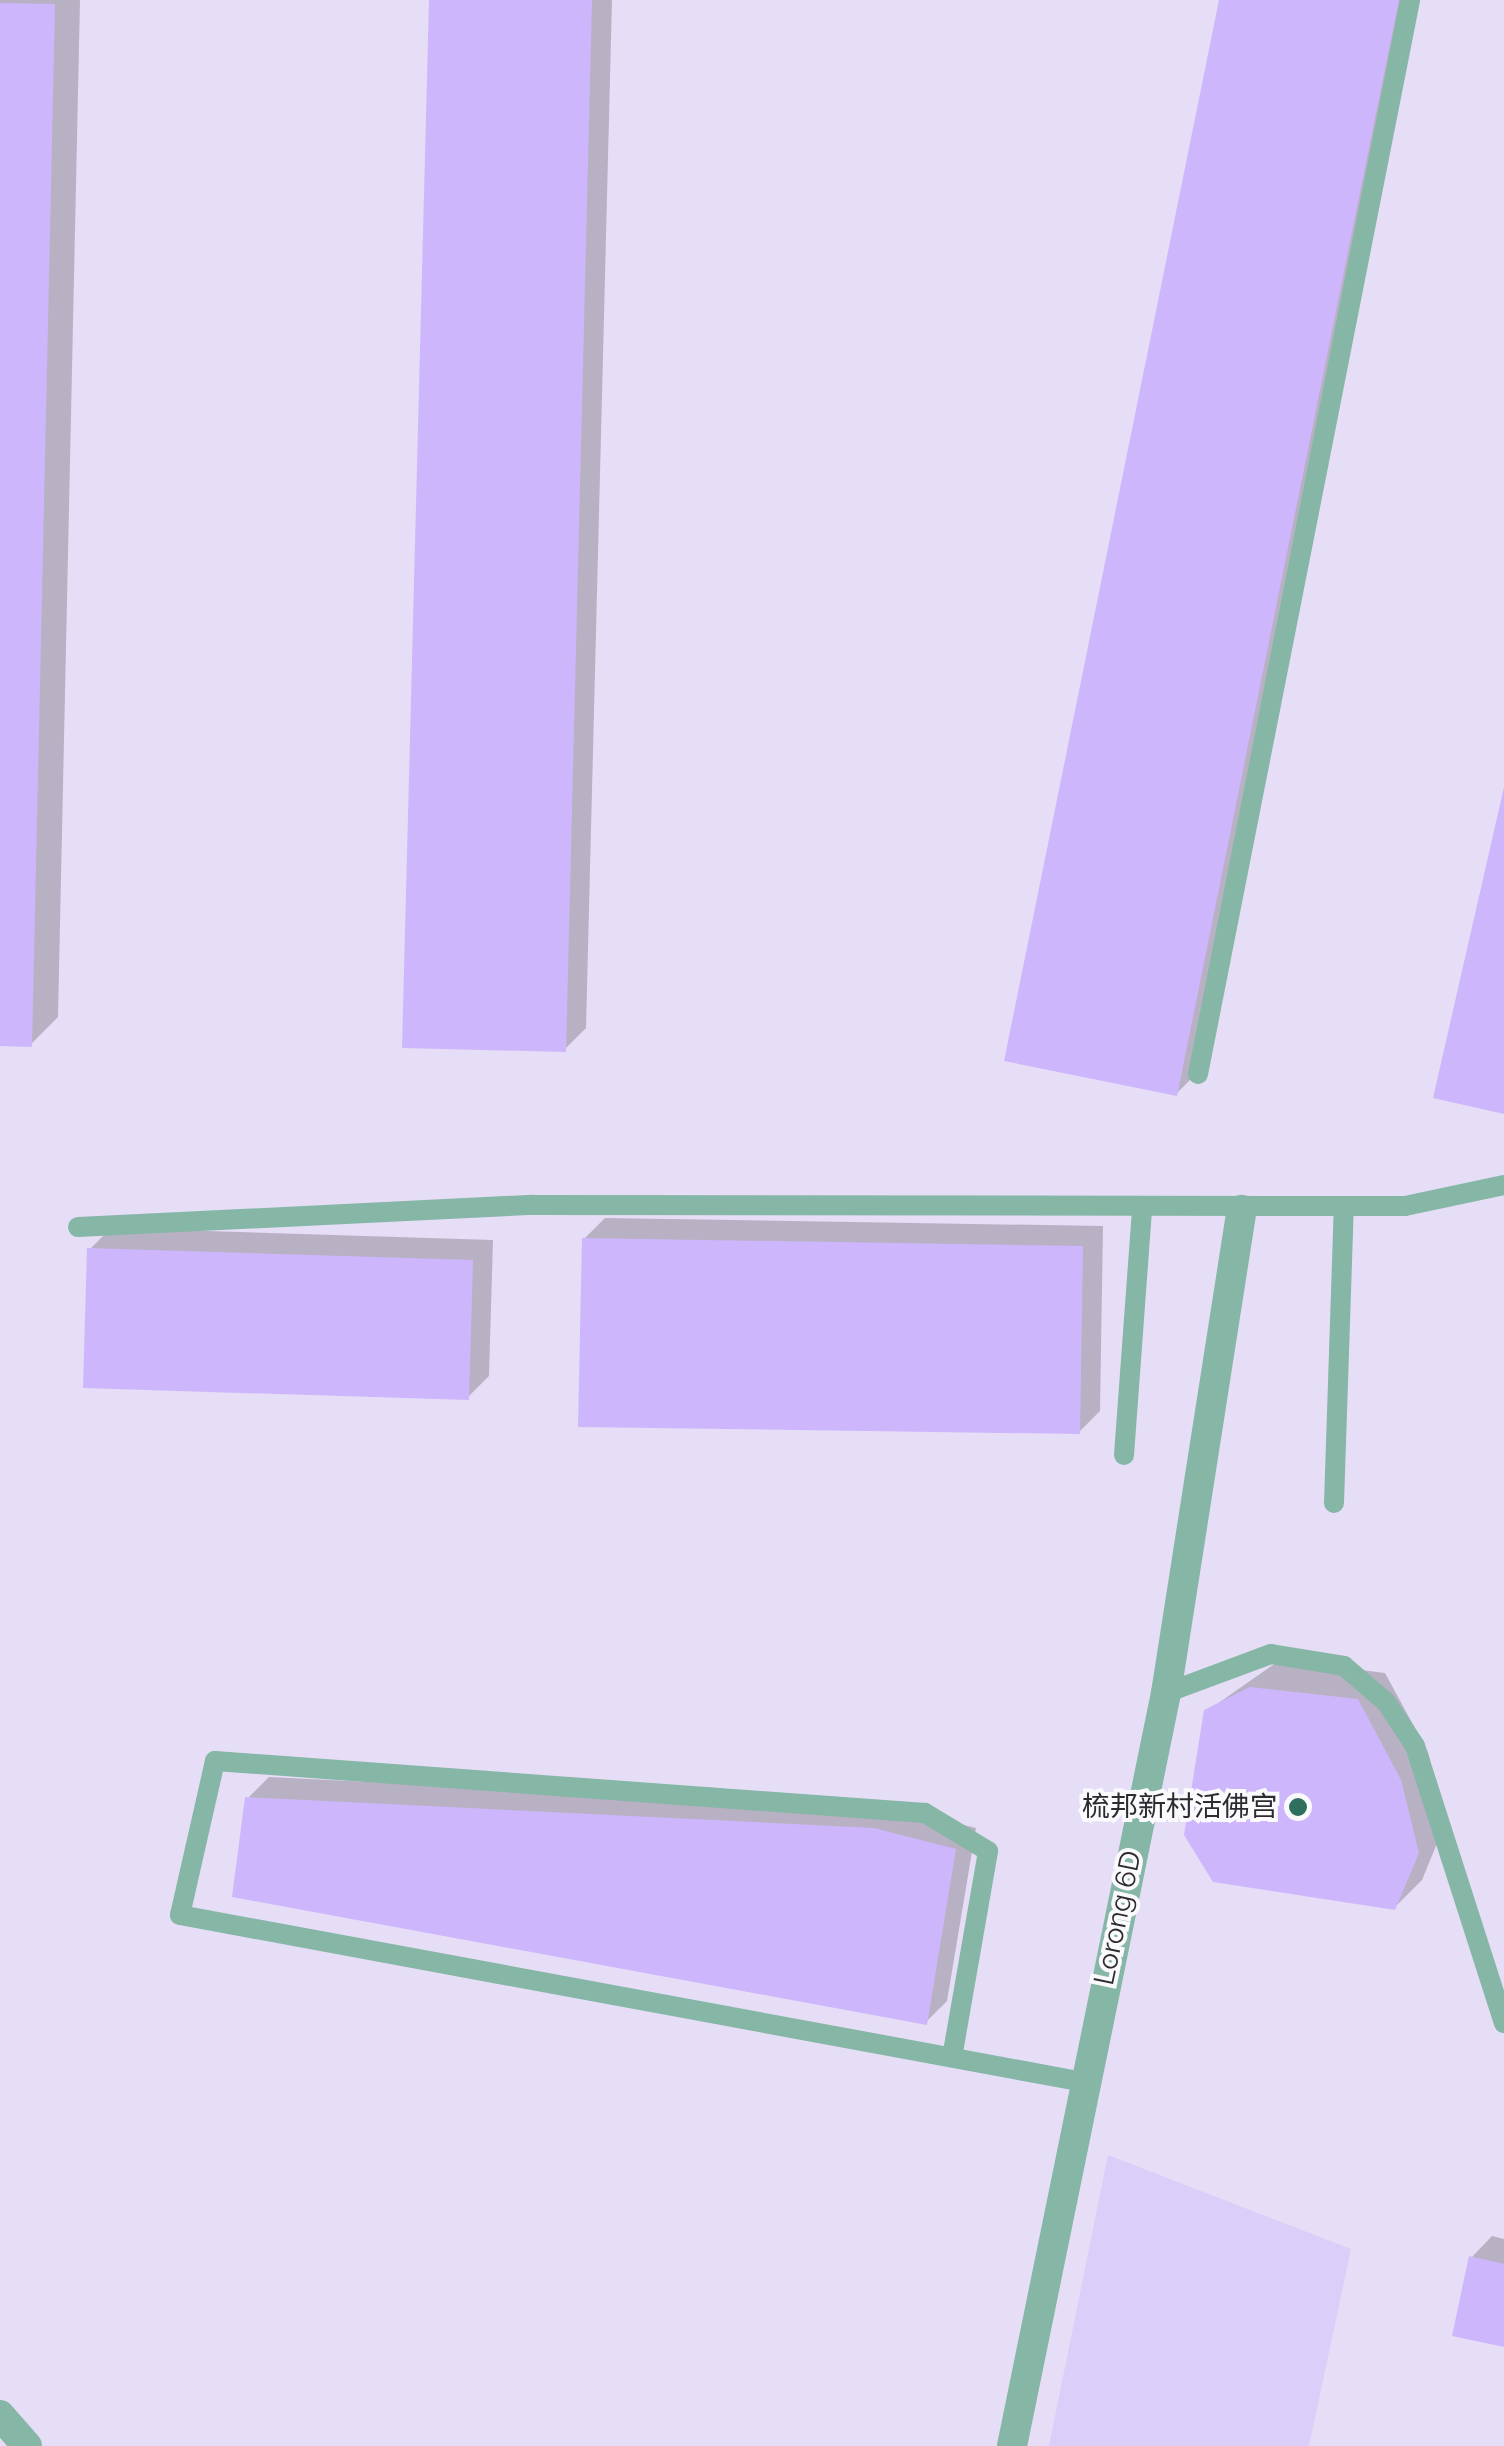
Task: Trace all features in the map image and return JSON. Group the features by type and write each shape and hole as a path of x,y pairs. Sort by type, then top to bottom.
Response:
{"street":[{"name":"Lorong 6D","path":"1012,2446 1166,1693 1242,1210"},
{"path":"0,2415 27,2446"}],"lane":[{"path":"1198,1074 1410,0"},
{"path":"78,1226 532,1205 1344,1208 1404,1206 1504,1185"},
{"path":"1334,1502 1344,1208"},
{"path":"1124,1455 1142,1209"},
{"path":"1166,1693 1272,1654 1344,1666 1386,1702 1415,1746 1504,2023"},
{"path":"953,2052 988,1851 925,1813 215,1761 180,1915 953,2052 1084,2082"}],"shaded area":[{"path":"0,0 1504,0 1504,2446 0,2446"},
{"path":"1108,2155 1351,2249 1309,2446 1049,2446"}],"building":[{"path":"429,0 592,0 566,1052 402,1048"},
{"path":"1219,0 1399,0 1177,1096 1004,1061"},
{"path":"0,3 55,4 32,1047 0,1046"},
{"path":"1504,787 1504,1114 1433,1098"},
{"path":"582,1238 1083,1246 1080,1434 578,1427"},
{"path":"87,1248 473,1260 469,1400 83,1388"},
{"name":"梳邦新村活佛宫","path":"1250,1687 1358,1699 1401,1780 1419,1853 1395,1910 1213,1882 1184,1835 1204,1710"},
{"path":"245,1797 874,1828 956,1849 927,2025 232,1897"},
{"path":"1469,2256 1504,2264 1504,2347 1452,2336"}],"place":[{"name":"梳邦新村活佛宫","path":"1298,1807"}]}
